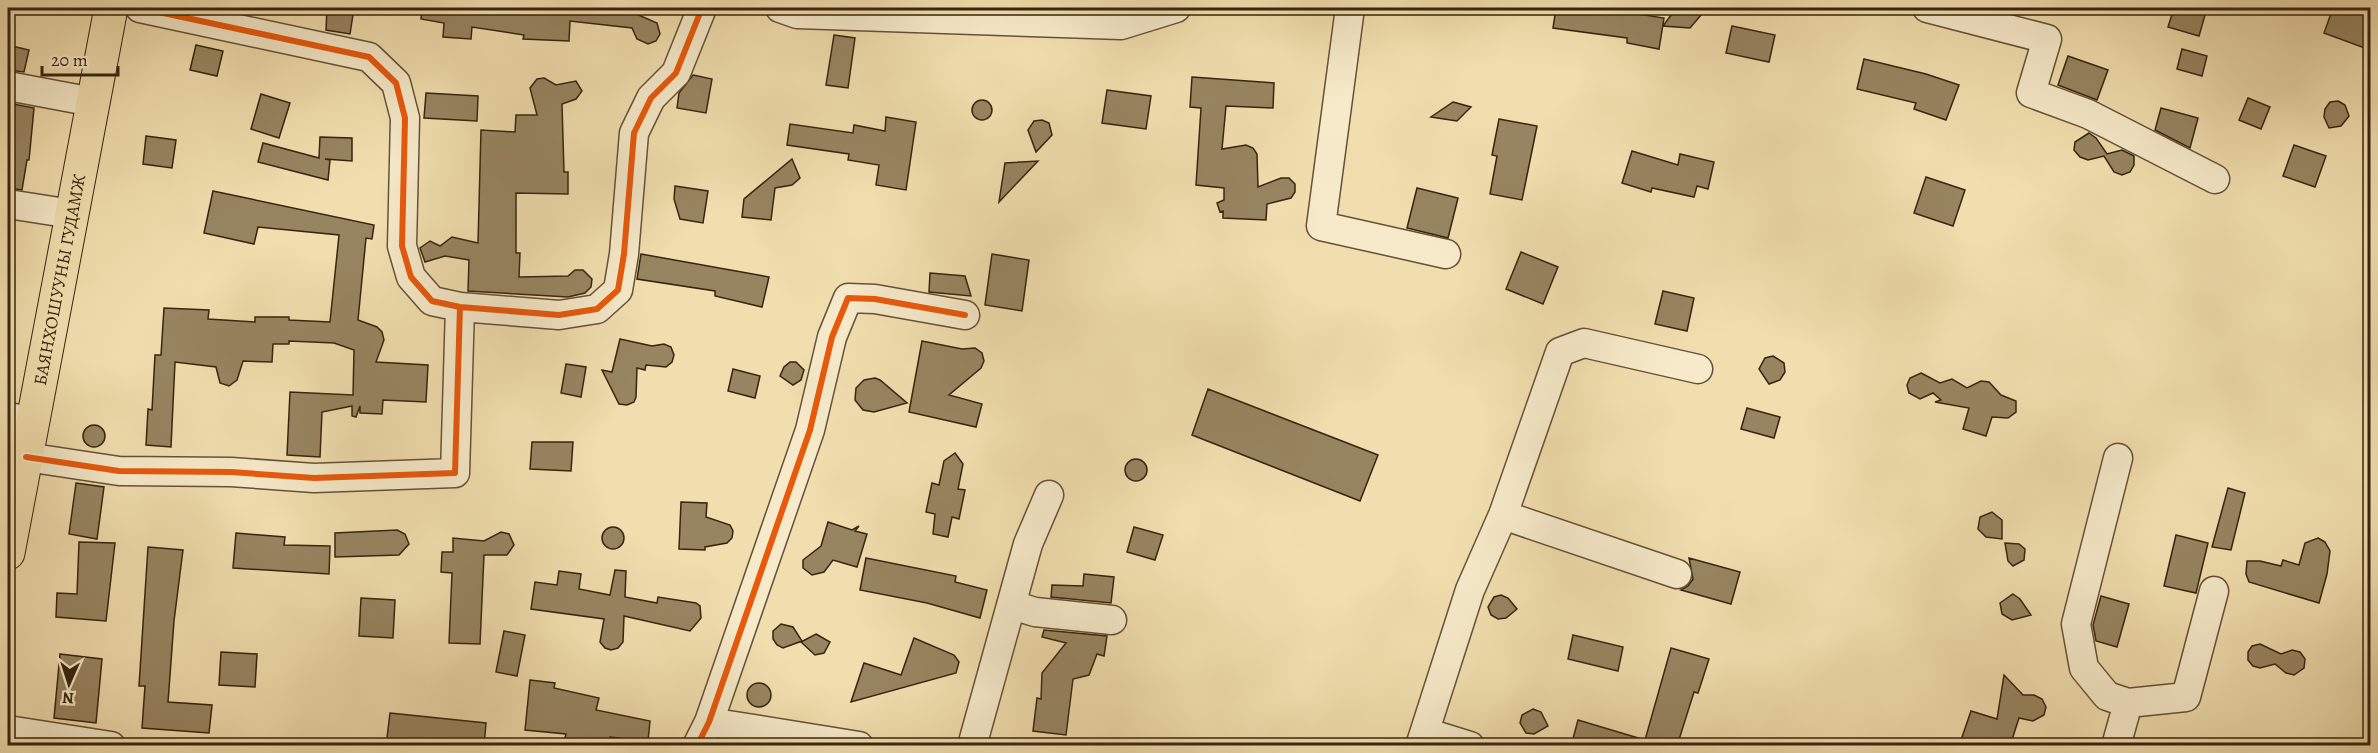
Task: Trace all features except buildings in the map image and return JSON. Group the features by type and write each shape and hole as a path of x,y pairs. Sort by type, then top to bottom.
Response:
{"main road":[{"name":"БАЯНХОШУУНЫ ГУДАМЖ","path":"9,539 26,457 20,419 72,214 111,8"}],"street":[{"path":"140,8 369,57 396,83 405,118 402,246 411,277 432,301 460,307 559,315 597,309 618,290 624,254 634,134 651,98 676,73 702,8"},
{"path":"780,8 797,14 840,11 1121,25 1176,8"},
{"path":"1350,8 1321,226 1446,254"},
{"path":"1927,8 2047,39 2031,93 2088,114 2215,179"},
{"path":"8,86 93,102"},
{"path":"8,204 72,214"},
{"path":"860,746 703,734 810,429 832,337 848,298 875,299 965,315"},
{"path":"26,457 119,471 231,472 314,478 455,473 460,307"},
{"path":"1470,746 1422,739 1470,590 1503,515 1560,352 1584,343 1698,369"},
{"path":"2118,458 2076,624 2084,668 2107,696 2128,703 2186,697 2214,591"},
{"path":"972,746 1028,544 1048,495"},
{"path":"1503,515 1677,574"},
{"path":"1012,605 1035,612 1112,620"},
{"path":"2116,746 2128,703"},
{"path":"8,730 111,746"}],"cycle path":[{"path":"140,8 369,57 396,83 405,118 402,246 411,277 432,301 460,307 559,315 597,309 618,290 624,254 634,133 651,98 676,73 702,8"},
{"path":"697,746 709,722 810,430 832,337 848,298 875,299 965,315"},
{"path":"26,457 119,471 231,472 314,478 455,473 460,307"}]}
